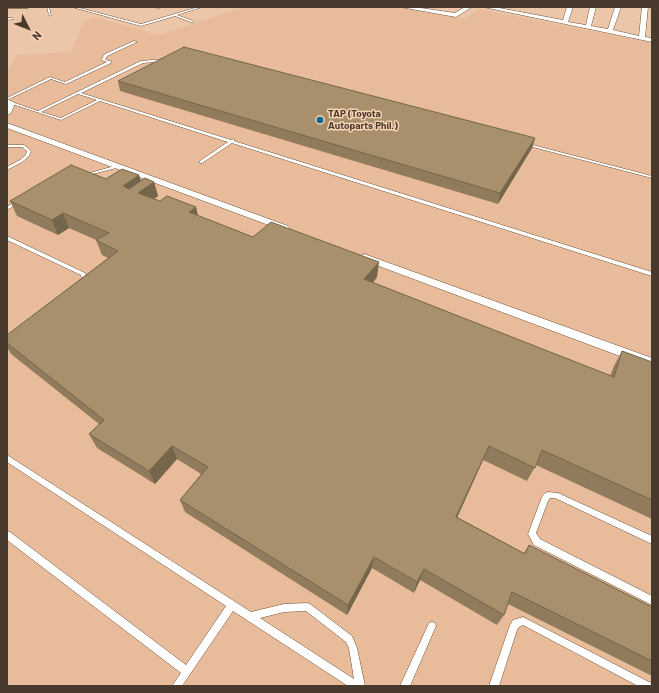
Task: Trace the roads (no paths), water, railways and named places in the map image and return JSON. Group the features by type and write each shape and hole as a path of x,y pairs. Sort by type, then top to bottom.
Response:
{"street":[{"path":"403,7 458,15 468,8"},
{"path":"452,7 468,8"},
{"path":"486,7 498,8 520,14 542,15 565,22 652,40"},
{"path":"520,14 523,7"},
{"path":"565,22 570,7"},
{"path":"588,27 593,7"},
{"path":"610,31 618,7"},
{"path":"642,38 645,7"},
{"path":"7,113 8,101"},
{"path":"7,125 297,232"},
{"path":"356,254 652,363"}],"lane":[{"path":"48,7 50,15"},
{"path":"73,7 136,25 146,24 201,7"},
{"path":"78,8 82,7"},
{"path":"157,8 161,7"},
{"path":"175,15 192,22"},
{"path":"7,19 13,19"},
{"path":"8,101 51,78 65,83 110,62 102,60 106,55 135,42"},
{"path":"38,112 142,62 166,60"},
{"path":"78,93 233,140 652,274"},
{"path":"8,101 61,119 100,100"},
{"path":"201,162 233,140"},
{"path":"522,143 652,178"},
{"path":"7,146 23,146 29,151 28,155 21,161 7,169"},
{"path":"77,176 95,174 118,166"},
{"path":"7,209 20,201"},
{"path":"7,238 83,274 85,280 80,287"},
{"path":"7,458 252,616 356,686"},
{"path":"652,540 555,495 548,495 545,499 532,534 537,542 652,601"},
{"path":"7,535 187,672"},
{"path":"177,686 232,604"},
{"path":"252,616 284,608 306,607 349,639 353,648 360,686"},
{"path":"494,686 513,628 516,623 523,621 648,686"},
{"path":"405,686 432,626"}],"place":[{"name":"TAP (Toyota Autoparts Phil.)","path":"320,120"}]}
